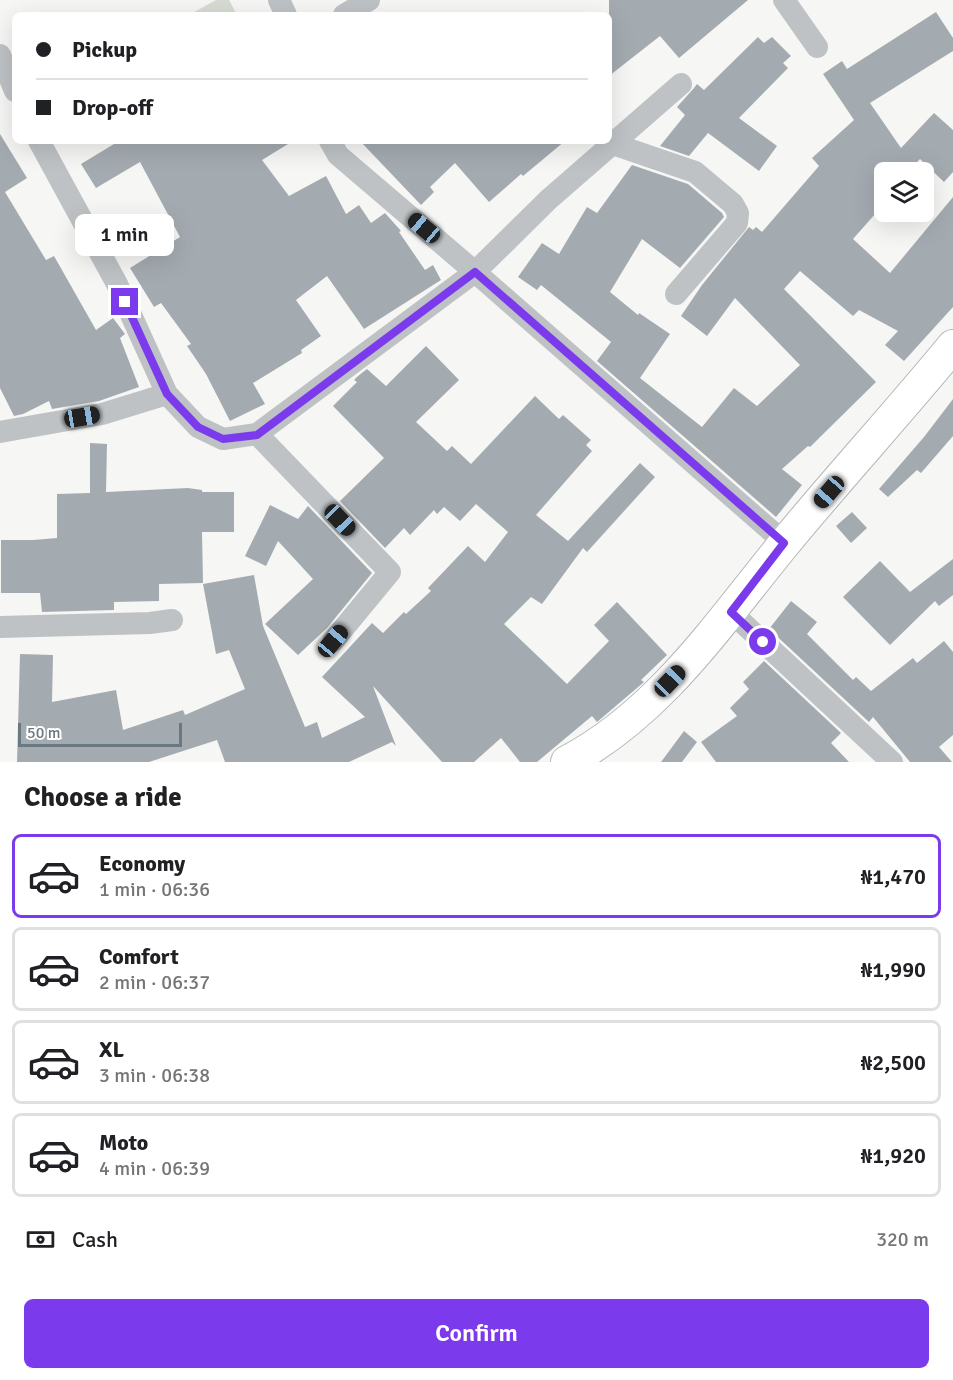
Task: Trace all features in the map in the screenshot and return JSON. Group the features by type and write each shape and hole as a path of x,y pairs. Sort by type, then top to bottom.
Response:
{"street":[{"path":"349,12 369,0"},
{"path":"783,0 817,47"},
{"path":"0,55 12,84"},
{"path":"41,144 117,284 167,394 198,427 223,439 257,435 475,272 548,200 681,84"},
{"path":"332,144 338,155 784,543"},
{"path":"613,144 695,172 733,204 738,213 736,223 676,294"},
{"path":"567,762 592,748 655,696 700,650 784,543 953,346"},
{"path":"0,432 102,414 167,394"},
{"path":"257,435 390,572 333,641"},
{"path":"731,612 892,762"},
{"path":"0,627 150,623 172,620"}],"shaded area":[{"path":"216,0 229,0 235,12 194,12"}],"building":[{"path":"609,0 748,0 679,58 660,36 612,74 612,12 609,12"},
{"path":"936,12 953,38 953,51 870,103 901,148 934,113 953,130 953,172 944,182 934,172 934,162 923,162 920,159 917,162 874,162 874,215 853,239 890,273 953,197 953,307 904,361 885,345 898,331 859,310 853,316 800,271 784,289 876,382 810,447 808,446 782,469 802,485 776,517 597,361 611,342 541,285 537,290 518,277 542,243 559,254 587,207 597,213 632,165 688,184 724,217 680,268 642,239 610,292 638,315 639,313 670,334 640,378 702,427 734,388 757,406 800,365 735,298 707,336 681,316 702,285 749,227 753,230 756,227 762,232 819,166 812,158 854,120 823,74 842,61 847,69"},
{"path":"758,37 764,43 772,37 791,56 783,63 788,68 739,118 777,146 759,171 708,133 689,156 660,146 685,115 677,107 697,84 704,90"},
{"path":"0,134 27,178 5,192 46,260 54,256 96,330 113,318 125,334 120,338 139,387 99,401 52,409 49,401 14,416 0,388"},
{"path":"114,144 288,144 262,160 289,196 326,176 346,214 359,205 371,223 385,213 401,231 399,232 425,270 433,265 441,280 364,329 327,276 296,300 321,336 301,350 302,353 253,383 265,404 230,421 206,374 187,346 191,344 161,303 154,307 130,268 180,237 140,162 96,188 81,164"},
{"path":"363,144 561,144 523,176 521,174 489,202 455,163 430,187 434,192 421,205"},
{"path":"426,346 459,380 416,422 447,451 452,446 471,464 535,396 559,419 563,415 591,440 586,445 592,451 536,515 568,541 640,463 655,477 587,552 583,548 542,604 531,597 504,624 567,684 609,641 594,625 617,602 667,655 641,680 644,682 597,722 592,716 537,762 520,762 501,738 474,762 442,762 373,686 396,746 392,742 349,762 225,762 217,740 149,762 17,762 20,654 53,655 52,702 116,690 123,730 183,710 185,715 245,689 229,650 216,654 203,584 254,575 263,626 305,727 317,722 322,738 365,717 322,677 372,623 383,633 404,612 406,614 431,591 428,588 468,546 485,562 508,532 476,504 460,521 444,507 437,514 434,510 410,535 404,528 385,548 340,501 384,458 333,406 357,382 354,380 367,369 386,386"},
{"path":"953,399 953,436 921,473 917,470 888,497 879,489"},
{"path":"90,443 107,444 106,492 188,488 202,490 202,492 234,492 234,532 202,532 203,583 159,584 159,601 114,602 114,610 42,612 40,593 1,593 1,540 57,538 57,494 90,493"},
{"path":"270,505 298,519 308,506 372,573 327,628 298,655 265,624 313,579 278,541 266,566 245,556"},
{"path":"852,512 867,528 851,543 836,526"},
{"path":"953,559 953,595 939,606 935,601 890,645 843,597 880,561 910,592"},
{"path":"791,601 817,622 807,634 853,680 856,677 871,691 913,658 917,663 944,641 953,652 953,735 939,747 952,762 910,762 873,717 869,722 769,629"},
{"path":"764,661 841,733 831,743 849,762 716,762 701,742 737,716 730,708 749,689 743,682"},
{"path":"684,731 697,742 682,762 661,762"}],"route":[{"path":"125,302 167,394 198,427 223,439 257,435 475,272 784,543 731,612 763,642"}]}
